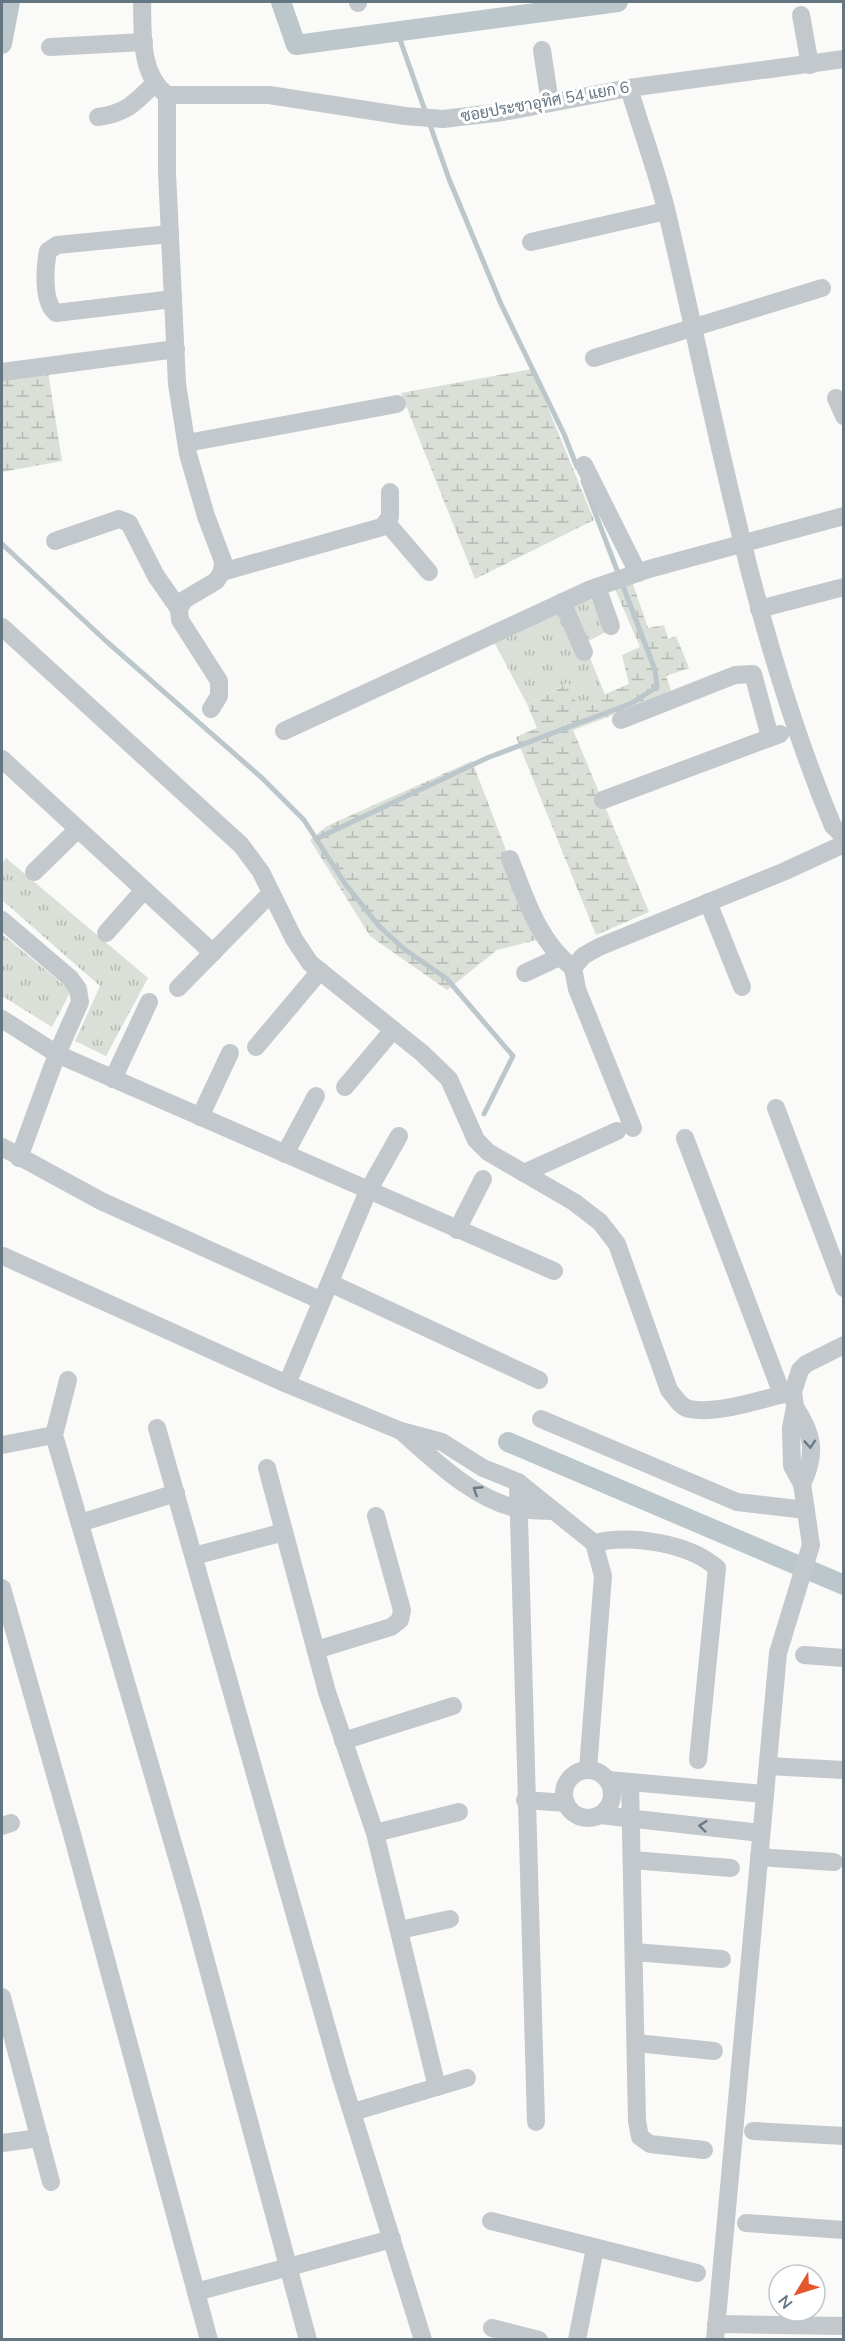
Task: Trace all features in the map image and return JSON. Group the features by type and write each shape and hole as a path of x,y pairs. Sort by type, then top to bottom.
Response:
{"street":[{"path":"142,2 144,42 150,74 161,89 177,384 187,443 206,516 223,561 222,572 216,581 184,600 179,609"},
{"path":"801,15 810,65"},
{"path":"50,47 144,42"},
{"path":"542,50 550,103"},
{"name":"ซอยประชาอุทิศ 54 แยก 6","path":"161,89 269,95 405,116 443,118 550,103 629,87 810,65 843,58"},
{"path":"629,87 666,211 759,609 795,728 833,826 843,836"},
{"path":"98,117 118,114 161,89"},
{"path":"531,242 666,211"},
{"path":"170,234 57,245 48,251 45,265 49,303 56,313 173,299"},
{"path":"594,358 822,288"},
{"path":"2,372 176,349"},
{"path":"836,398 843,416"},
{"path":"187,443 397,404"},
{"path":"584,465 634,574"},
{"path":"222,572 382,527 390,517 390,492"},
{"path":"284,731 603,585 743,542 843,516"},
{"path":"55,541 119,519 129,523 156,576 179,609 180,620 219,681 219,696 211,708"},
{"path":"387,523 429,572"},
{"path":"603,585 611,626"},
{"path":"759,609 843,587"},
{"path":"562,602 584,652"},
{"path":"2,627 241,845 261,872 294,939 310,963 449,1079 476,1140 488,1152 574,1202 600,1222 617,1244 669,1390 679,1403 688,1410 714,1409 790,1398"},
{"path":"621,720 735,675 753,674 770,737"},
{"path":"603,800 795,728"},
{"path":"3,764 78,829 213,953"},
{"path":"34,872 78,829"},
{"path":"573,968 583,956 599,947 843,844"},
{"path":"510,859 537,924 558,957 573,968 625,1130 524,1173"},
{"path":"106,933 144,890"},
{"path":"178,988 271,893"},
{"path":"708,902 742,987"},
{"path":"2,920 70,978 78,989 80,1002 57,1054 19,1158"},
{"path":"525,972 558,957"},
{"path":"256,1047 320,971"},
{"path":"113,1079 149,1002"},
{"path":"2,1019 57,1054 554,1271"},
{"path":"345,1088 393,1030"},
{"path":"200,1117 230,1053"},
{"path":"285,1154 316,1096"},
{"path":"776,1108 843,1288"},
{"path":"287,1384 368,1191 399,1136"},
{"path":"685,1138 790,1398 809,1428 811,1464 802,1484 811,1545 809,1557 778,1653 715,2332 843,2326"},
{"path":"2,1147 101,1201 322,1301"},
{"path":"457,1230 483,1179"},
{"path":"3,1256 287,1384 401,1431 442,1443 483,1468 518,1482 594,1543 603,1576 588,1770"},
{"path":"330,1283 539,1380"},
{"path":"790,1398 800,1370 806,1364 843,1345"},
{"path":"68,1380 54,1435 190,1902 308,2340"},
{"path":"541,1419 737,1502 806,1510"},
{"path":"157,1428 353,2112 423,2340"},
{"path":"401,1431 434,1460 483,1494 518,1509 552,1511"},
{"path":"2,1445 54,1435"},
{"path":"267,1468 316,1650 375,1833 437,2087"},
{"path":"518,1482 525,1800 536,2122"},
{"path":"80,1523 176,1493"},
{"path":"316,1650 391,1627 400,1620 402,1610 376,1516"},
{"path":"194,1556 284,1532"},
{"path":"594,1543 611,1539 644,1539 706,1558 717,1568 698,1760"},
{"path":"2,1588 72,1834 209,2340"},
{"path":"804,1655 843,1658"},
{"path":"344,1741 453,1706"},
{"path":"768,1766 843,1770"},
{"path":"588,1770 603,1774 612,1787 611,1803 600,1815 593,1818 576,1815 566,1803 564,1794 568,1780 574,1774 588,1770"},
{"path":"608,1780 765,1794"},
{"path":"630,1782 640,2137 650,2144 704,2150"},
{"path":"525,1800 566,1803"},
{"path":"375,1833 459,1812"},
{"path":"600,1815 761,1833"},
{"path":"759,1857 834,1862"},
{"path":"632,1860 731,1868"},
{"path":"400,1930 450,1919"},
{"path":"634,1952 722,1959"},
{"path":"2,1997 51,2182"},
{"path":"636,2043 714,2051"},
{"path":"353,2112 467,2078"},
{"path":"753,2130 843,2136"},
{"path":"2,2143 40,2139"},
{"path":"491,2221 698,2273"},
{"path":"746,2223 843,2230"},
{"path":"196,2292 392,2239"},
{"path":"577,2340 595,2248"},
{"path":"492,2328 539,2340"}],"green space":[{"path":"532,369 594,520 475,579 401,393"},
{"path":"48,372 62,461 2,472 2,377"},
{"path":"632,581 648,628 664,625 668,639 676,636 689,668 666,676 672,693 573,730 649,912 596,935 516,737 537,728 527,704 569,683 577,706 629,684 622,655 640,647 614,587"},
{"path":"589,594 606,632 584,643 605,695 577,706 568,683 527,704 493,640"},
{"path":"472,761 540,939 497,950 447,990 370,936 310,840 327,826"},
{"path":"6,858 148,978 106,1056 75,1041 100,986 2,900 2,863"},
{"path":"2,934 71,991 52,1027 2,996"}],"waterway":[{"path":"2,44 10,2"},
{"path":"281,2 296,45 618,2"},
{"path":"397,31 449,179 501,304 564,434 577,467"},
{"path":"316,839 487,758 632,703 657,687 655,670 583,481"},
{"path":"2,544 106,641 262,778 304,820 346,885 379,926 404,949 447,979 513,1056 484,1114"},
{"path":"508,1442 844,1585"}]}
